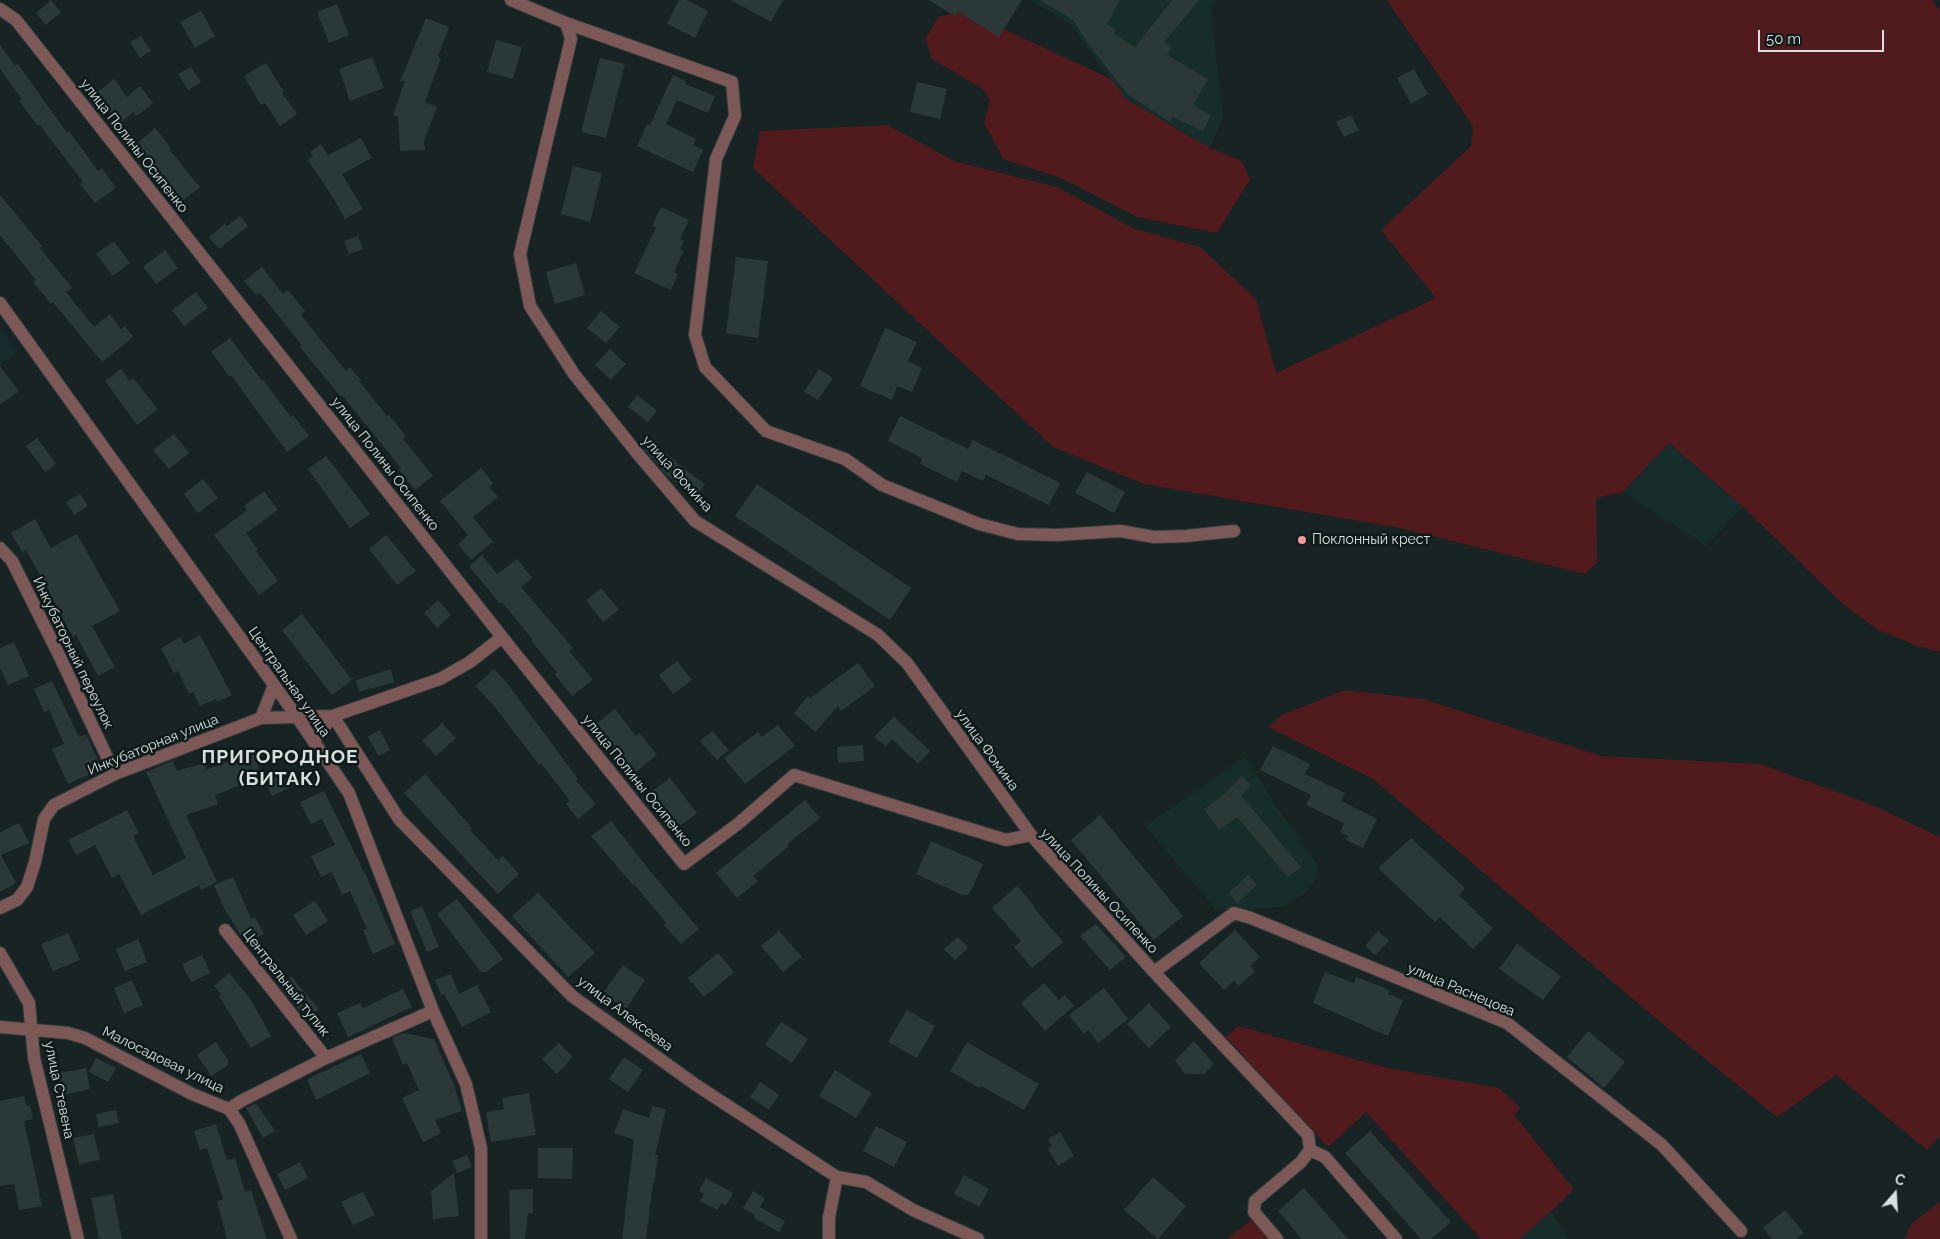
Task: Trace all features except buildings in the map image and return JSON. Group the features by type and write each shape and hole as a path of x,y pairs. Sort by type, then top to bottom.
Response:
{"street":[{"path":"511,0 566,23 732,82 735,116 716,159 695,335 705,367 766,431 845,459 882,485 979,524 1018,534 1057,535 1120,531 1154,537 1234,531"},
{"name":"улица Полины Осипенко","path":"0,9 16,20 502,637 684,864 739,823 794,775 1006,840 1031,835 1154,972 1308,1135 1310,1150"},
{"name":"улица Фомина","path":"566,23 571,39 520,254 530,306 574,374 637,454 695,521 878,635 908,663 1031,835"},
{"name":"Центральная улица","path":"0,303 297,717 349,794 433,1012 466,1084 482,1148 481,1239"},
{"name":"Инкубаторный переулок","path":"0,548 12,561 58,652 115,774"},
{"name":"Инкубаторная улица","path":"0,908 17,900 27,887 35,862 44,819 54,805 115,774 262,718 333,716 440,679 470,662 502,637"},
{"path":"262,718 274,686"},
{"path":"314,741 333,716"},
{"name":"улица Алексеева","path":"333,716 399,819 572,996 696,1085 837,1177 866,1182 913,1210 978,1239"},
{"name":"улица Раснецова","path":"1154,972 1234,913 1251,918 1508,1023 1662,1145 1741,1231"},
{"name":"Центральный тупик","path":"225,930 326,1058 433,1012"},
{"name":"улица Стевена","path":"0,953 29,1003 34,1058 78,1239"},
{"name":"Малосадовая улица","path":"0,1027 68,1033 85,1038 192,1094 229,1109 239,1123 291,1239"},
{"path":"229,1109 326,1058"},
{"path":"1277,1239 1254,1212 1255,1201 1301,1162 1310,1150 1325,1157 1396,1239"},
{"path":"829,1239 829,1216 837,1177"}],"shaded area":[{"path":"1030,0 1217,0 1211,10 1223,117 1210,148 1125,99 1069,22"},
{"path":"1387,0 1932,0 1940,10 1940,652 1918,646 1878,630 1843,604 1743,507 1669,443 1623,492 1596,498 1597,563 1585,574 1400,528 1144,484 1053,447 753,168 760,131 888,125 954,161 1057,187 1135,229 1200,247 1256,299 1276,373 1436,298 1381,230 1471,146 1473,126"},
{"path":"961,11 1111,79 1126,99 1210,148 1242,161 1250,179 1217,233 1137,217 1061,178 1003,159 984,123 990,100 983,89 931,58 926,38 938,17"},
{"path":"0,327 18,352 0,365"},
{"path":"1669,443 1743,507 1706,546 1623,492"},
{"path":"1345,690 1423,699 1601,756 1760,764 1870,804 1940,837 1940,1136 1927,1150 1836,1075 1777,1117 1666,1027 1373,779 1268,727 1282,715"},
{"path":"1245,757 1281,813 1318,865 1316,879 1308,890 1283,907 1216,910 1145,826"},
{"path":"1238,1026 1383,1067 1499,1088 1521,1108 1514,1115 1574,1189 1551,1212 1519,1239 1481,1239 1366,1112 1328,1147 1226,1037"},
{"path":"1940,1202 1940,1239 1905,1239 1911,1224"},
{"path":"1551,1212 1569,1239 1519,1239"},
{"path":"1254,1218 1272,1239 1227,1239"}],"place":[{"name":"Поклонный крест","path":"1302,540"}],"district":[{"name":"ПРИГОРОДНОЕ (БИТАК)","path":"280,768"}]}
